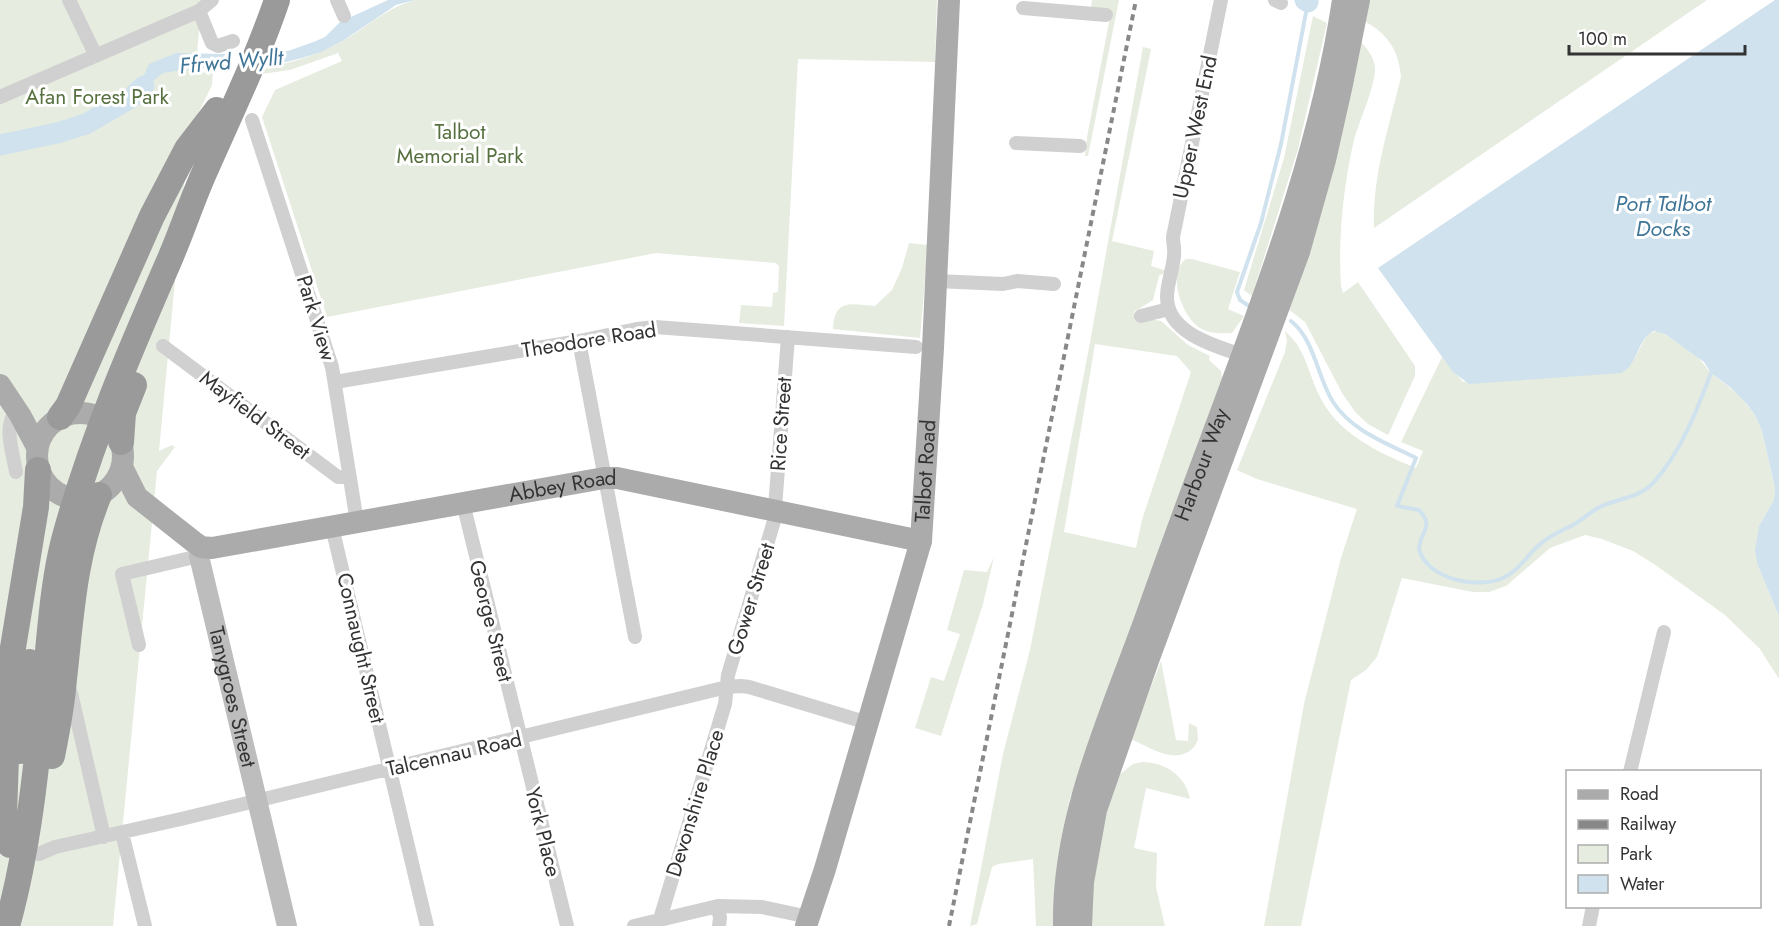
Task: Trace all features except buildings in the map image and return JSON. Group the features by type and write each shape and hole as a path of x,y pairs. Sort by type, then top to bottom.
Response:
{"highway":[{"path":"122,454 123,413 196,236 224,157 232,108 259,0"},
{"path":"6,926 24,849 31,803 54,599 56,541 78,436 111,375 262,45 278,0"},
{"path":"56,420 68,406 152,216 187,149 232,108"},
{"path":"24,849 4,815 9,672 36,507 30,462"},
{"path":"0,888 24,849 42,812 64,681 75,578 85,535 101,494"}],"main road":[{"name":"Talbot Road","path":"807,921 825,869 921,541 937,281 949,0"},
{"name":"Harbour Way","path":"1064,926 1066,882 1077,810 1280,252 1321,107 1343,0"},
{"name":"Harbour Way","path":"1081,926 1083,882 1096,810 1149,658 1299,252 1325,160 1359,0"},
{"path":"0,385 18,413 30,462 49,487 71,498 83,499 101,494 137,497"},
{"path":"30,462 56,420 70,413 84,412 98,416 110,424 137,497 200,552"},
{"path":"18,413 56,420"},
{"path":"101,494 115,482 122,454"},
{"name":"Abbey Road","path":"200,552 604,477 921,541"}],"street":[{"path":"69,0 96,56"},
{"path":"0,97 199,11 212,0"},
{"path":"337,0 344,16"},
{"name":"Upper West End","path":"1170,309 1167,293 1175,253 1173,237 1221,0"},
{"path":"1023,8 1106,15"},
{"path":"199,11 212,44 218,46 233,41"},
{"name":"Park View","path":"232,108 316,316 335,382 357,522"},
{"path":"1016,143 1080,146"},
{"path":"937,281 1003,284 1017,281 1054,284"},
{"path":"1141,316 1170,309 1175,318 1192,336 1242,355"},
{"name":"Theodore Road","path":"335,382 655,327 916,347"},
{"name":"Rice Street","path":"776,511 788,337"},
{"path":"579,341 634,637"},
{"name":"Mayfield Street","path":"163,346 338,477 350,477"},
{"path":"18,413 11,417 9,428 30,462"},
{"name":"George Street","path":"463,503 519,738"},
{"name":"Gower Street","path":"727,687 728,675 776,511"},
{"name":"Connaught Street","path":"332,527 427,926"},
{"path":"140,645 122,574 200,552"},
{"name":"Tanygroes Street","path":"200,552 287,926"},
{"path":"1629,770 1664,632"},
{"name":"Talcennau Road","path":"24,849 56,847 122,833 727,687 749,687 868,723"},
{"name":"Devonshire Place","path":"660,919 725,704 727,687"},
{"path":"71,693 104,837"},
{"name":"York Place","path":"519,738 567,926"},
{"path":"122,833 145,926"},
{"path":"717,906 719,926"},
{"path":"634,926 717,906 762,907 807,921"},
{"path":"1589,926 1593,908"}],"green space":[{"name":"Afan Forest Park","path":"0,0 202,0 195,75 213,70 212,85 189,132 159,451 172,445 175,447 157,471 113,926 0,926"},
{"name":"Talbot Memorial Park","path":"415,0 937,0 935,62 798,59 784,326 739,323 741,305 772,307 773,293 778,292 779,266 776,263 656,253 327,317 262,117 275,90 342,61 338,53 290,70 261,74 266,66 300,59 334,45 390,10"},
{"path":"1092,0 1119,0 1088,156 1085,156 1111,12 1091,8"},
{"path":"1367,0 1707,0 1374,228 1378,171 1401,77 1398,60 1391,45 1381,33 1366,22"},
{"path":"1313,16 1327,23 1298,149 1252,296 1244,290 1284,158"},
{"path":"1361,42 1369,51 1375,70 1372,87 1353,144 1346,179 1341,233 1341,286 1343,293 1358,282 1415,366 1415,376 1388,435 1368,424 1356,413 1342,393 1305,322 1287,308"},
{"path":"1143,47 1151,49 1112,241 1154,251 1151,266 1167,271 1159,276 1153,300 1134,312 1138,323 1150,319 1161,321 1188,345 1210,356 1209,360 1221,371 1222,378 1070,798 1062,835 1055,926 1036,926 1033,859 992,867 977,924 970,926 1003,754 1030,650 1089,348","holes":["1095,344 1177,356 1191,372 1142,520 1136,548 1064,532"]},
{"path":"909,243 928,245 920,338 833,329 834,319 841,308 852,304 875,306 892,290 902,268"},
{"path":"1186,259 1240,272 1228,309 1244,316 1232,333 1203,330 1187,315 1177,284 1177,274"},
{"path":"1285,331 1302,353 1318,393 1335,419 1359,440 1416,468 1423,451 1401,442 1442,357 1463,382 1635,358 1649,333 1660,331 1697,356 1711,373 1740,396 1755,415 1762,431 1775,488 1774,500 1759,526 1758,566 1779,616 1779,679 1760,649 1725,615 1633,551 1602,539 1585,535 1550,548 1506,586 1489,592 1473,592 1402,578 1377,657 1366,670 1351,680 1301,926 1264,926 1304,704 1341,558 1357,509 1257,479 1237,470 1285,352 1287,341"},
{"path":"994,557 983,604 941,736 915,728 931,677 944,681 960,634 947,630 964,570 987,572"},
{"path":"1161,661 1176,740 1188,741 1189,723 1197,727 1198,740 1194,747 1179,755 1163,754 1131,739"},
{"path":"1142,762 1159,765 1173,772 1184,784 1190,799 1146,788 1134,848 1157,853 1156,887 1165,926 1088,926 1089,881 1115,778 1133,764"}],"water":[{"path":"388,0 415,0 396,5 344,40 321,52 274,65 187,69 163,73 135,102 123,108 119,98 138,85 149,64 176,53 272,55 325,37 340,22"},
{"name":"Port Talbot Docks","path":"1775,0 1779,0 1779,616 1758,566 1755,551 1759,526 1774,500 1775,488 1762,431 1755,415 1746,403 1711,373 1704,362 1665,334 1654,331 1644,339 1631,364 1621,373 1469,384 1453,372 1378,268"}],"pier":[{"path":"226,52 274,52 266,69 218,71"}],"waterway":[{"path":"1249,306 1240,300 1237,292 1261,223 1281,144 1308,2"},
{"name":"Ffrwd Wyllt","path":"0,145 57,133 86,124 131,98 144,86"},
{"path":"1291,321 1311,348 1328,392 1341,412 1360,429 1416,458 1397,506 1419,510 1424,516 1426,525 1419,549 1424,560 1443,575 1468,582 1494,581 1505,577 1515,571 1538,546 1550,537 1596,509 1648,488 1664,470 1680,444 1711,373"}],"railway":[{"path":"949,926 1136,0"}]}
